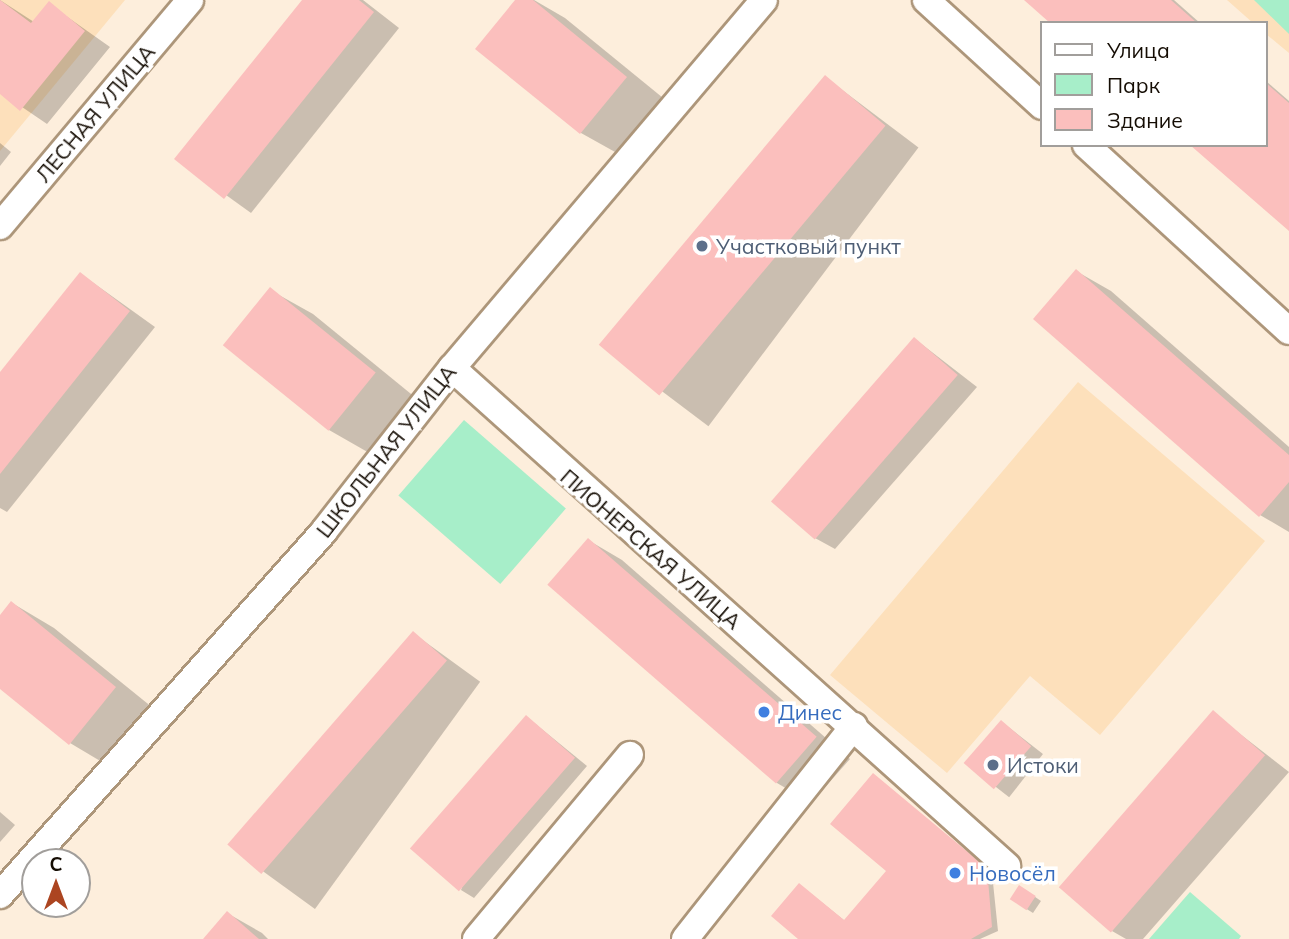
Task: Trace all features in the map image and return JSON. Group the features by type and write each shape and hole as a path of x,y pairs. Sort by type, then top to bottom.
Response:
{"street":[{"name":"ЛЕСНАЯ УЛИЦА","path":"0,226 190,0"},
{"name":"ШКОЛЬНАЯ УЛИЦА","path":"0,895 324,531 452,368 764,0"},
{"path":"926,0 1040,104"},
{"path":"1088,147 1289,331"},
{"name":"ПИОНЕРСКАЯ УЛИЦА","path":"452,368 1007,866"},
{"path":"685,939 854,726"},
{"path":"476,939 629,755"}],"shaded area":[{"path":"0,0 125,0 0,151"},
{"path":"1227,0 1289,0 1289,53 1268,36 1268,21 1251,21"},
{"path":"1078,382 1265,541 1100,735 1030,676 947,773 830,675"}],"green space":[{"path":"1254,0 1289,0 1289,34"},
{"path":"464,420 566,509 500,584 398,495"},
{"path":"1190,892 1241,936 1239,939 1149,939"}],"building":[{"path":"0,0 31,23 49,1 85,31 20,111 0,94"},
{"path":"302,0 359,0 374,12 224,199 174,159"},
{"path":"515,0 533,0 627,77 580,134 475,49"},
{"path":"1024,0 1171,0 1195,21 1048,21"},
{"path":"825,75 886,126 659,395 599,345"},
{"path":"1268,85 1289,103 1289,231 1192,147 1268,147"},
{"path":"1076,269 1289,455 1289,482 1259,517 1033,319"},
{"path":"80,272 130,311 0,474 0,372"},
{"path":"270,287 376,373 328,431 223,345"},
{"path":"914,337 958,375 815,540 771,502"},
{"path":"588,538 817,737 776,784 547,585"},
{"path":"11,601 116,687 69,745 0,689 0,615"},
{"path":"413,631 447,661 261,874 227,845"},
{"path":"1213,710 1265,755 1111,933 1059,887"},
{"path":"526,715 575,758 459,891 410,849"},
{"path":"1001,720 1031,746 994,789 964,763"},
{"path":"873,773 987,868 992,927 971,939 798,939 771,916 799,883 844,920 886,871 830,824"},
{"path":"1019,885 1036,896 1027,910 1010,899"},
{"path":"227,911 259,939 203,939"}],"place":[{"name":"Участковый пункт","path":"702,246"},
{"name":"Динес","path":"764,712"},
{"name":"Истоки","path":"993,765"},
{"name":"Новосёл","path":"955,873"}]}
